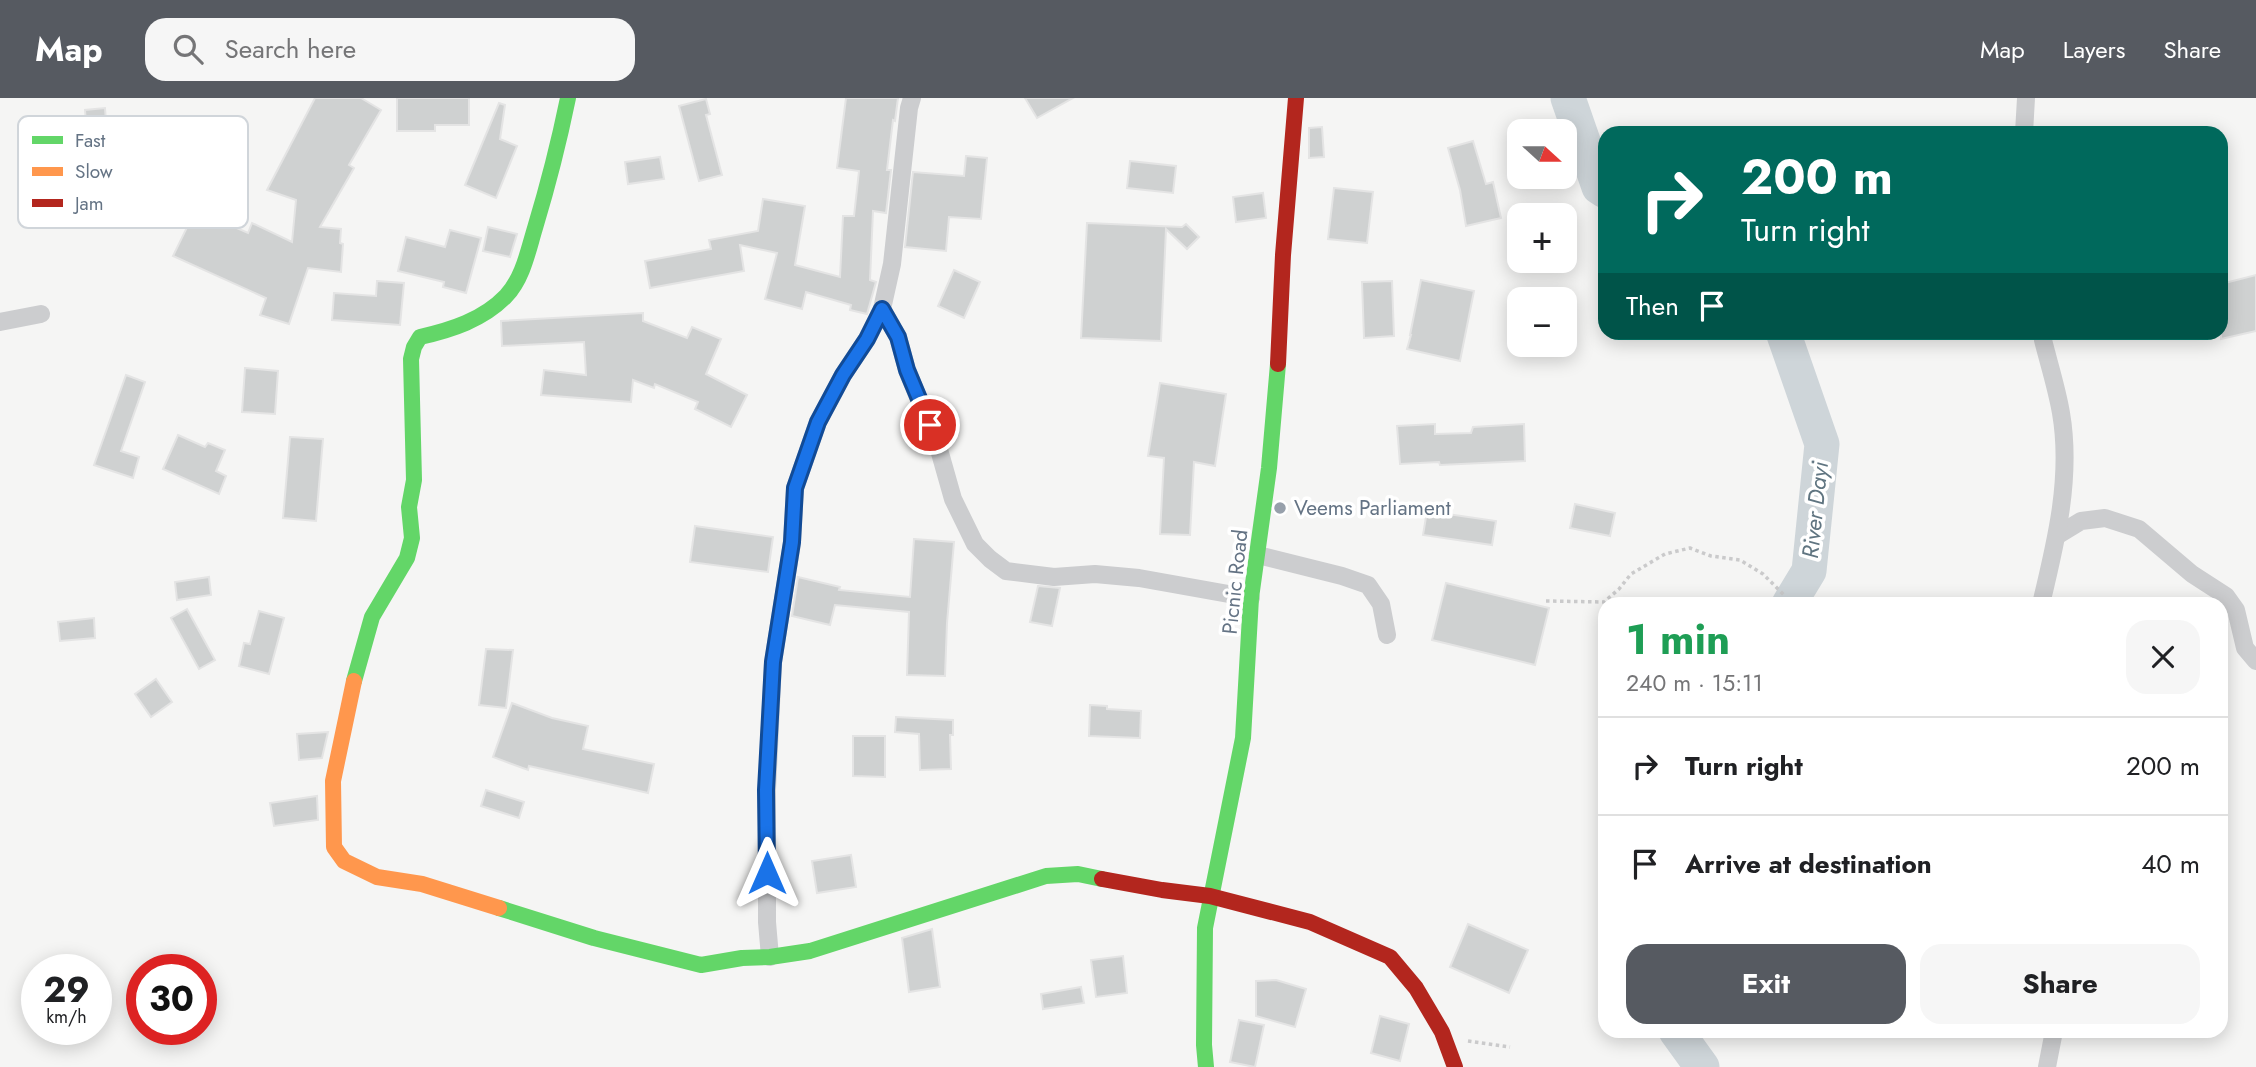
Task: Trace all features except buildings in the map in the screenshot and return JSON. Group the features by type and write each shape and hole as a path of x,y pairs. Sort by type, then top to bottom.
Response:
{"street":[{"path":"568,98 525,260 508,294 491,310 464,325 420,337 414,347 411,359 414,480 409,507 412,538 407,558 372,617 356,671 333,781 334,847 344,861 377,877 422,884 594,938 701,965 810,951 1046,876 1078,874 1210,896 1310,922 1390,957 1416,988 1442,1032 1455,1067"},
{"path":"770,957 767,922 766,790 773,662 792,542 795,488 818,422 882,309 892,264 908,108 912,98"},
{"name":"Picnic Road","path":"1206,1067 1205,929 1243,738 1251,598 1270,455 1279,348 1283,255 1296,98"},
{"path":"2024,126 2026,98"},
{"path":"882,309 898,337 907,370 938,446 953,499 975,544 990,559 1006,571 1054,577 1095,574 1139,578 1251,598"},
{"path":"0,322 41,314"},
{"path":"2043,340 2062,414 2064,471 2058,535 2043,597"},
{"path":"2058,535 2081,520 2105,518 2139,529 2192,574 2227,597"},
{"path":"1258,555 1368,585 1381,604 1387,635"},
{"path":"2228,599 2236,610 2245,648 2256,661"},
{"path":"2047,1067 2053,1038"}],"path":[{"path":"1609,597 1631,574 1665,554 1690,548 1711,556 1740,560 1763,574 1785,596"},
{"path":"1546,601 1598,602"},
{"path":"1470,1041 1510,1047"}],"waterway":[{"name":"River Dayi","path":"1568,98 1598,184"},
{"name":"River Dayi","path":"1786,340 1822,444 1809,571 1793,597"},
{"name":"River Dayi","path":"1681,1038 1702,1067"}],"traffic: fast":[{"path":"354,681 372,617 407,558 412,538 409,507 414,480 411,359 414,347 420,337 455,327 487,312 506,296 517,281 544,196 568,98"},
{"path":"1206,1067 1205,928 1243,738 1251,598 1269,468 1278,364"},
{"path":"499,908 594,938 701,965 810,951 1046,876 1078,874 1102,879"}],"traffic: slow":[{"path":"354,681 333,781 334,847 344,861 377,877 422,884 499,908"}],"traffic: jam":[{"path":"1278,364 1283,255 1296,98"},
{"path":"1102,879 1210,896 1310,922 1390,957 1416,988 1442,1032 1455,1067"}],"place":[{"name":"Veems Parliament","path":"1280,508"}],"route":[{"path":"767,873 766,790 773,662 792,542 795,488 818,422 882,309 898,337 907,370 930,425"}]}
